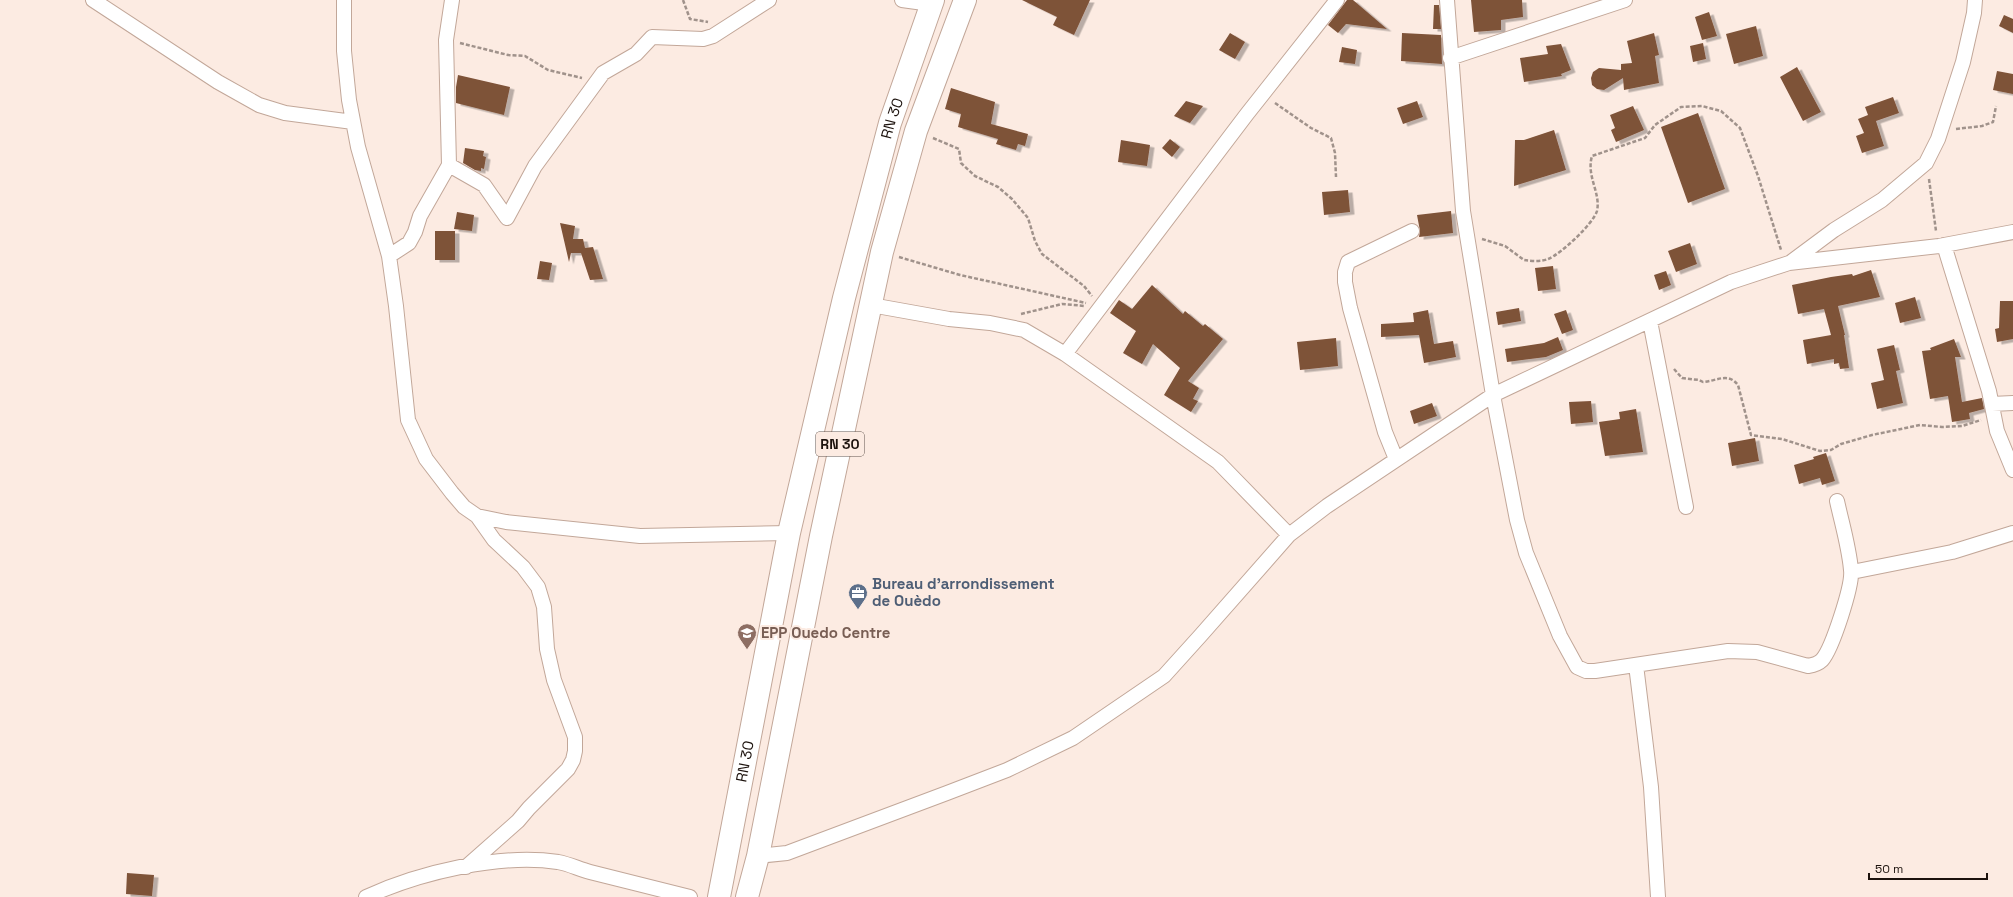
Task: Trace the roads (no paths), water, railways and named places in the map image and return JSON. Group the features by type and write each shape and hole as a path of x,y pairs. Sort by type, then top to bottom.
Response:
{"main road":[{"name":"RN 30","path":"748,897 758,856 820,536 882,252 916,131 966,0"},
{"name":"RN 30","path":"719,897 789,533 861,228 890,123 932,2"}],"street":[{"path":"93,0 218,82 259,105 285,113 353,122"},
{"path":"344,0 344,51 349,100 358,147 389,256 408,420 426,459 464,507 477,516 494,540 523,567 538,587 544,607 547,649 554,680 575,737 575,752 568,769 518,821 466,867"},
{"path":"389,256 409,243 416,232 420,216 450,165 446,40 452,0"},
{"path":"450,165 484,185 507,218 535,166 603,73 636,54 652,37 703,40 713,36 769,0"},
{"path":"902,0 932,2"},
{"path":"1064,354 1337,0"},
{"path":"1447,0 1450,58 1463,211 1493,395 1517,520 1526,553 1560,636 1577,667 1586,671 1636,665 1728,650 1757,652 1802,664 1816,665 1822,660 1830,647 1839,622 1852,572 1837,501"},
{"path":"1450,58 1625,0"},
{"path":"1787,264 1834,230 1882,200 1926,162 1940,130 1963,62 1974,13 1975,0"},
{"path":"1396,459 1385,432 1350,308 1345,272 1348,262 1412,231"},
{"path":"758,856 787,852 947,793 1007,770 1073,738 1164,676 1202,636 1289,535 1327,506 1493,395 1731,282 1787,264 1941,245 2013,232"},
{"path":"1941,245 1993,409 1999,438 2013,470"},
{"path":"871,305 949,319 990,323 1024,330 1064,354 1218,462 1289,535"},
{"path":"1650,321 1686,507"},
{"path":"1993,409 2013,403"},
{"path":"477,516 506,522 640,536 789,533"},
{"path":"1852,572 1952,552 2013,533"},
{"path":"1636,665 1651,787 1658,897"},
{"path":"366,897 431,874 497,861 554,862 690,897"}],"place":[{"name":"Bureau d'arrondissement de Ouèdo","path":"858,610"},
{"name":"EPP Ouedo Centre","path":"747,650"}]}
